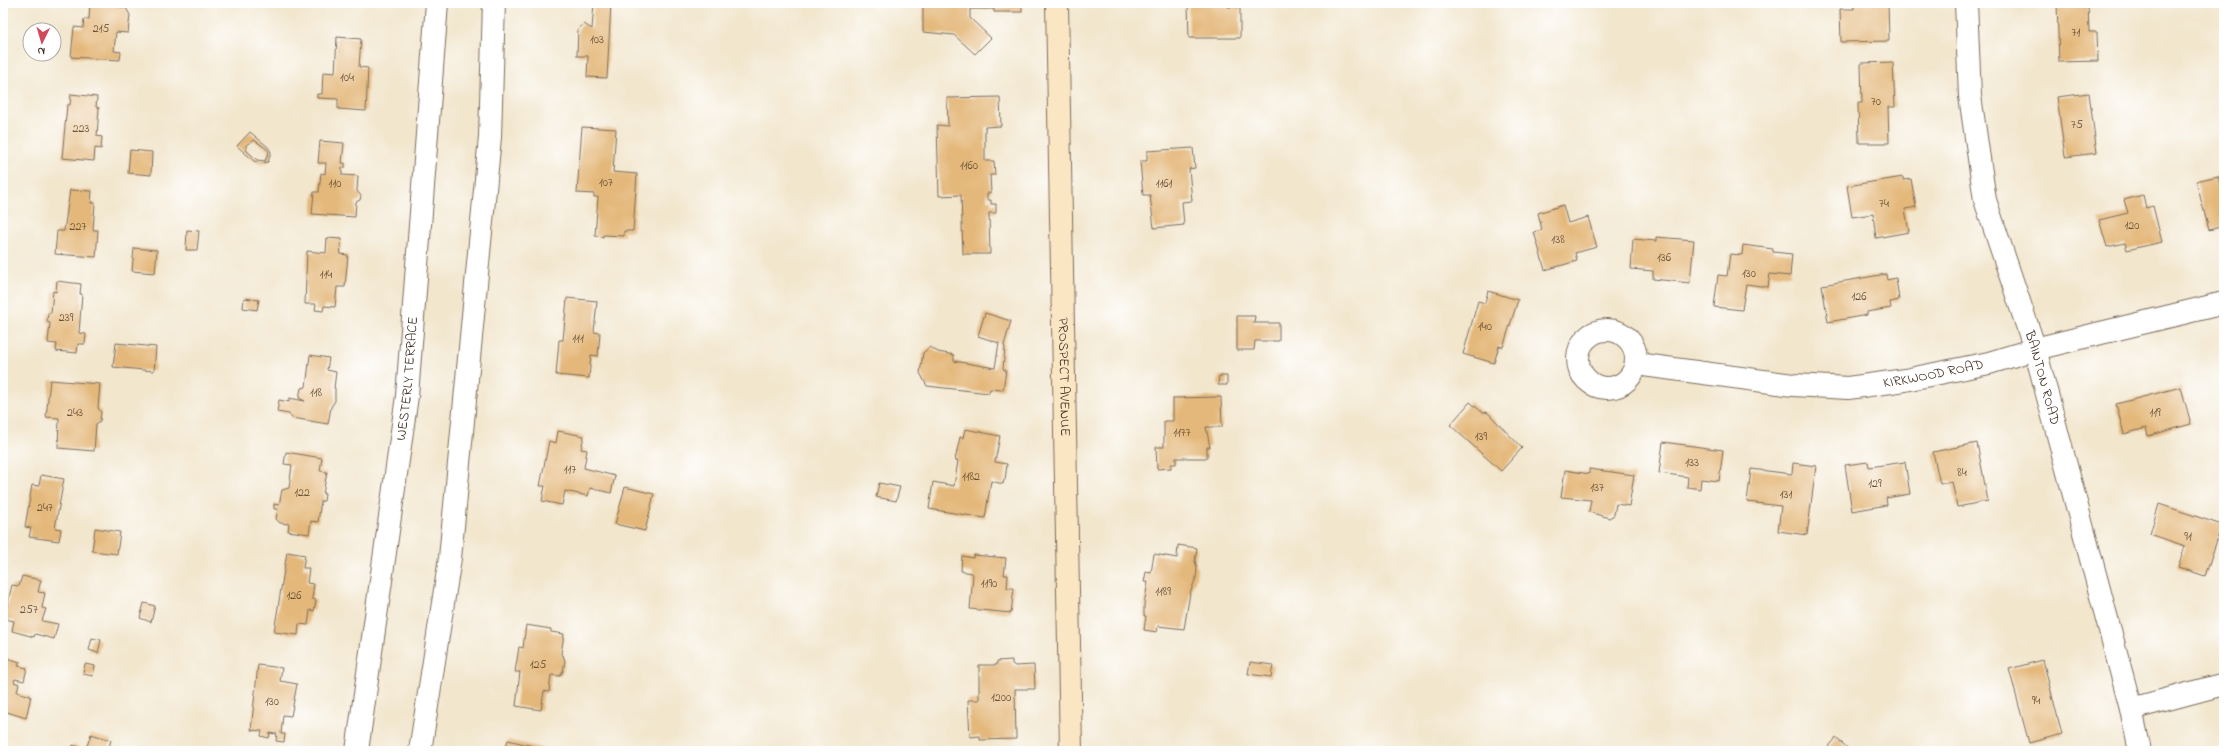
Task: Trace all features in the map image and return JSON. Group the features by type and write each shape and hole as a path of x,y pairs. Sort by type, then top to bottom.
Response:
{"main road":[{"name":"PROSPECT AVENUE","path":"1057,3 1071,751"}],"street":[{"name":"WESTERLY TERRACE","path":"357,751 407,396 437,3"},
{"path":"420,751 450,558 490,137 494,3"},
{"name":"BAINTON ROAD","path":"1966,3 1970,96 1985,200 2034,349 2131,709 2140,751"},
{"name":"KIRKWOOD ROAD","path":"1636,364 1793,385 1848,388 1905,380 1982,364 2034,349 2224,303"},
{"path":"2131,709 2224,684"}],"building":[{"path":"90,3 120,3 119,7 126,8 130,15 128,33 116,32 114,51 121,52 120,60 71,57 74,27 83,28 84,19 89,19"},
{"path":"594,3 611,3 607,78 587,77 588,56 577,56 578,29 584,24 592,29"},
{"path":"923,3 1022,3 1022,12 994,12 994,9 970,9 970,18 991,38 975,54 954,35 923,32"},
{"path":"1188,3 1228,3 1228,7 1240,7 1240,38 1189,38"},
{"path":"1854,3 1888,3 1889,41 1841,42 1840,9 1854,9"},
{"path":"2057,3 2088,3 2089,32 2097,32 2098,61 2059,62"},
{"path":"337,37 361,39 359,67 368,68 366,111 338,109 338,99 317,98 317,94 322,94 323,72 335,73"},
{"path":"1893,62 1895,107 1888,107 1889,143 1859,143 1858,103 1862,103 1861,63"},
{"path":"2089,93 2097,153 2065,157 2057,97"},
{"path":"71,94 97,97 96,107 99,108 97,136 102,137 101,149 95,148 94,161 62,158 67,105 70,105"},
{"path":"1000,97 1001,126 985,127 985,161 994,161 995,175 990,175 991,193 987,193 987,200 991,200 991,204 996,204 996,213 989,213 990,254 963,254 961,195 939,196 937,125 948,126 947,98"},
{"path":"582,127 616,129 613,172 637,174 633,231 624,231 624,236 595,236 598,197 594,197 594,194 577,193"},
{"path":"250,132 268,147 271,152 268,162 261,163 254,161 237,146","holes":["254,140 266,148 269,152 265,161 257,160 246,150 246,145"]},
{"path":"320,141 344,143 342,163 345,163 345,168 342,167 342,175 358,176 357,191 361,196 360,200 356,202 355,217 312,214 314,192 319,192 321,173 325,174 326,163 318,163"},
{"path":"1193,148 1195,168 1189,169 1192,201 1182,202 1184,225 1154,228 1150,195 1143,195 1140,161 1147,161 1147,151"},
{"path":"130,150 152,152 151,175 128,173"},
{"path":"2218,176 2221,187 2224,186 2224,226 2209,230 2196,181"},
{"path":"1903,177 1903,180 1911,179 1916,207 1905,209 1909,232 1876,238 1873,214 1852,217 1847,186"},
{"path":"70,190 92,191 91,203 95,203 93,230 98,230 96,257 55,254 57,231 64,231"},
{"path":"2143,195 2146,208 2153,206 2162,242 2127,250 2125,243 2107,247 2099,220 2128,213 2124,200"},
{"path":"1563,205 1568,223 1588,217 1597,247 1575,253 1577,261 1545,270 1534,232 1542,230 1538,213"},
{"path":"187,230 199,231 197,250 186,250"},
{"path":"1656,237 1694,240 1690,283 1653,279 1653,271 1631,269 1633,239 1656,241"},
{"path":"327,238 342,239 340,254 348,255 345,287 337,287 335,307 324,306 323,311 315,310 316,304 305,304 307,251 326,253"},
{"path":"1743,245 1773,249 1773,252 1792,254 1790,276 1770,274 1768,287 1746,284 1742,310 1714,307 1718,275 1727,276 1730,254 1742,255"},
{"path":"134,248 157,250 155,273 132,271"},
{"path":"1886,274 1887,280 1896,278 1899,300 1890,302 1891,308 1867,312 1867,315 1828,322 1822,285"},
{"path":"57,281 81,284 80,294 82,294 79,333 86,334 85,344 78,344 77,353 56,351 57,344 48,343 50,323 47,322 48,313 51,313 53,291 56,292"},
{"path":"1488,291 1518,300 1503,347 1499,346 1494,363 1463,354 1478,301 1485,303"},
{"path":"244,298 259,300 257,310 243,308"},
{"path":"567,298 597,301 594,332 600,333 598,356 591,355 589,378 556,375 559,340 563,340"},
{"path":"985,313 1011,321 1004,345 1003,369 1006,370 1003,390 990,389 989,393 927,386 920,373 923,353 930,347 938,352 954,355 954,361 995,368 999,343 978,336"},
{"path":"1237,316 1255,316 1254,323 1279,323 1279,341 1255,341 1254,350 1237,350"},
{"path":"116,343 156,347 154,371 113,367"},
{"path":"310,355 329,358 327,370 336,372 334,388 335,401 331,407 328,424 292,418 289,414 277,412 279,400 289,402 289,398 305,401 299,398 301,388 306,387"},
{"path":"1219,376 1227,376 1227,385 1218,385"},
{"path":"50,380 100,384 98,408 101,412 100,421 96,424 94,451 58,448 59,418 46,417"},
{"path":"2181,387 2191,424 2148,436 2146,428 2124,434 2116,404"},
{"path":"1221,397 1222,427 1206,427 1210,447 1207,447 1207,458 1176,458 1176,464 1171,464 1171,468 1157,469 1156,447 1164,447 1164,421 1173,421 1173,398"},
{"path":"1470,402 1483,413 1487,412 1522,448 1501,471 1450,425"},
{"path":"965,429 1000,436 995,462 1007,464 1003,484 991,481 985,518 929,509 933,482 954,486 958,461 955,460 960,437 963,438"},
{"path":"558,431 584,436 581,449 587,450 584,468 615,476 611,493 590,488 588,496 565,491 562,505 542,501 545,486 540,486 549,441 556,443"},
{"path":"1663,442 1723,450 1719,481 1701,479 1700,489 1687,487 1688,477 1659,473"},
{"path":"1977,443 1988,501 1957,507 1952,481 1940,484 1933,452"},
{"path":"286,452 322,458 320,471 327,472 323,494 325,494 324,501 321,501 318,522 311,521 309,534 288,531 289,524 280,523 276,519 278,509 274,509 274,504 279,505 282,490 289,488 292,465 284,464"},
{"path":"1868,462 1869,467 1905,462 1910,494 1886,498 1887,505 1852,511 1845,465"},
{"path":"1793,463 1816,466 1807,535 1778,531 1781,506 1747,502 1751,469 1792,474"},
{"path":"1589,469 1634,475 1629,506 1616,504 1614,515 1609,518 1589,512 1591,500 1561,497 1565,470 1589,474"},
{"path":"41,475 64,479 55,528 61,529 59,541 29,537 31,528 25,527 32,485 39,486"},
{"path":"879,483 900,487 896,501 876,497"},
{"path":"625,487 654,494 645,531 615,524"},
{"path":"2159,504 2222,525 2205,576 2178,567 2185,546 2150,534"},
{"path":"95,528 120,532 117,554 92,551"},
{"path":"1178,545 1197,548 1195,561 1197,568 1196,578 1190,593 1184,629 1158,626 1157,632 1144,630 1146,616 1144,616 1144,604 1148,582 1144,582 1146,572 1151,573 1154,554 1177,558"},
{"path":"287,552 305,555 303,568 309,568 307,583 314,584 312,599 316,600 314,611 310,610 308,625 299,624 298,635 274,632"},
{"path":"974,555 1006,558 1004,575 1008,575 1007,588 1014,588 1011,613 970,609 973,575 972,573 961,571 962,556 973,558"},
{"path":"22,576 41,580 38,592 45,593 42,608 46,609 42,621 58,624 54,639 35,634 34,637 12,631 14,621 4,619 12,585 19,586"},
{"path":"144,603 155,606 151,622 140,618"},
{"path":"526,625 551,629 551,632 564,634 561,654 563,655 565,661 563,671 560,676 551,675 549,692 544,691 541,710 516,706 520,672 515,672 519,647 523,648"},
{"path":"92,638 101,640 98,653 89,650"},
{"path":"3,657 20,662 18,666 27,668 24,681 15,679 14,682 19,684 17,692 31,696 26,718 4,711 6,704 3,703"},
{"path":"1012,660 1012,664 1015,666 1034,665 1035,689 1015,689 1016,739 980,740 980,736 970,737 968,700 979,700 979,665 997,665 997,661"},
{"path":"2043,660 2062,734 2029,743 2009,669"},
{"path":"1250,662 1273,665 1271,677 1248,674"},
{"path":"85,664 95,666 93,676 83,674"},
{"path":"258,665 282,668 280,681 297,684 291,716 283,715 281,734 285,734 284,742 276,741 277,734 270,733 269,738 261,736 262,731 251,730"},
{"path":"91,734 111,740 108,751 71,751 73,745 86,749"},
{"path":"1836,738 1851,751 1825,751"},
{"path":"508,740 545,749 544,751 504,751"}]}
